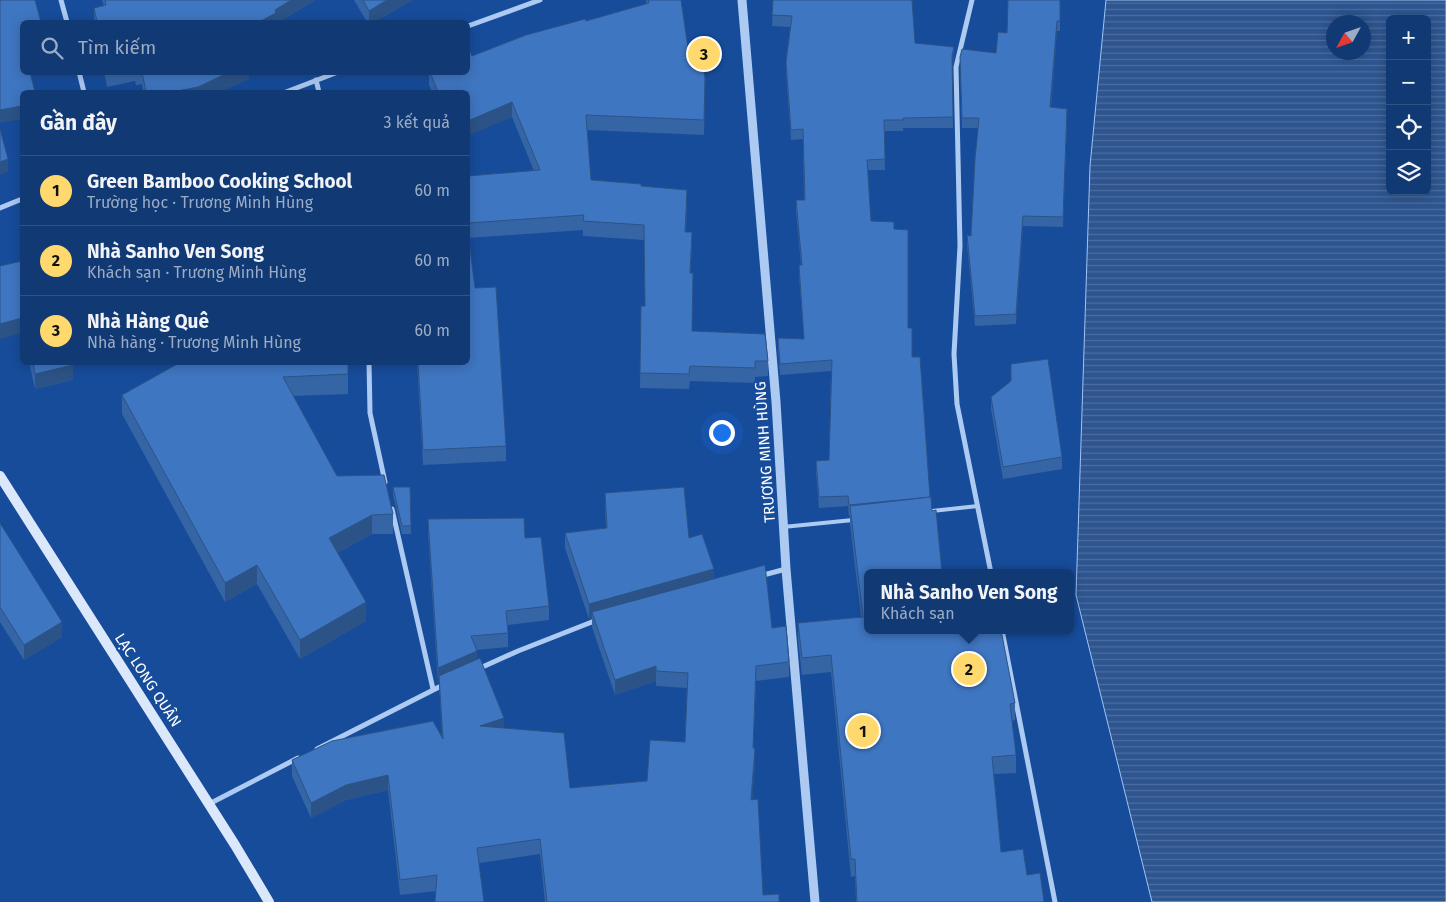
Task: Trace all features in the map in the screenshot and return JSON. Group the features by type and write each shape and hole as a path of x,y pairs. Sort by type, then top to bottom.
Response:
{"main road":[{"name":"LẠC LONG QUÂN","path":"0,476 209,804 269,902"}],"street":[{"path":"61,0 66,20"},
{"path":"470,25 540,0"},
{"name":"TRƯƠNG MINH HÙNG","path":"742,0 775,392 786,568 816,902"},
{"path":"972,0 956,67 960,246 954,354 958,404 990,569"},
{"path":"80,75 84,90"},
{"path":"291,90 330,75"},
{"path":"316,80 318,90"},
{"path":"0,208 20,200"},
{"path":"369,365 370,413 387,490"},
{"path":"389,499 433,689"},
{"path":"758,576 786,568"},
{"path":"475,670 598,620"},
{"path":"1003,634 1055,902"},
{"path":"312,751 450,682"},
{"path":"209,804 304,755"}],"lane":[{"path":"929,512 978,506"},
{"path":"783,528 861,519"}],"water":[{"path":"1106,0 1446,0 1446,902 1152,902 1076,595 1090,166"}],"building":[{"path":"0,0 35,0 40,20 20,20 20,75 31,75 34,90 20,90 20,106 0,110"},
{"path":"105,0 291,0 275,10 276,13 263,20 97,20 94,8 106,5"},
{"path":"363,0 387,0 369,11"},
{"path":"648,0 681,0 688,48 700,46 705,78 704,120 586,115 591,180 687,190 685,232 692,232 690,273 693,273 692,331 765,334 768,361 755,361 755,368 690,366 689,374 640,373 641,306 645,306 644,225 583,221 584,215 470,223 470,176 540,170 512,102 470,120 470,90 437,90 431,75 470,75 470,51 472,56 526,35 585,19 586,21 649,3"},
{"path":"773,0 912,0 915,43 954,47 952,56 953,117 884,120 885,159 867,160 871,221 894,222 894,229 908,230 908,328 912,328 912,357 920,357 930,497 849,505 848,496 819,497 816,461 829,460 832,360 780,364 778,338 804,339 799,265 802,265 796,200 805,200 803,129 791,130 786,62 792,16 772,15"},
{"path":"1008,0 1060,0 1060,21 1057,21 1050,107 1067,109 1063,217 1023,216 1016,314 975,316 967,235 971,236 979,118 962,118 960,57 962,49 996,53 998,32 1007,33"},
{"path":"143,75 224,75 198,87 182,90 146,90"},
{"path":"0,129 8,159 0,162"},
{"path":"470,248 475,288 496,287 506,446 423,450 418,365 470,365"},
{"path":"20,261 20,319 0,324 0,266"},
{"path":"1048,359 1062,457 1003,467 991,397 1011,381 1011,364"},
{"path":"34,365 73,365 35,374"},
{"path":"176,365 348,365 348,374 283,377 337,476 384,475 393,514 372,515 329,538 366,602 300,640 257,565 225,583 122,395"},
{"path":"393,487 410,487 411,526 402,526"},
{"path":"684,487 689,538 702,534 714,569 589,604 565,533 607,528 605,493"},
{"path":"931,497 932,511 936,510 942,569 864,569 864,634 1002,634 1015,703 1010,704 1016,755 992,757 1001,852 1023,849 1027,875 1040,873 1044,902 857,902 855,859 851,859 831,655 802,658 798,623 863,617 850,506"},
{"path":"524,518 525,538 541,537 549,606 506,611 508,633 471,636 477,651 438,668 428,519"},
{"path":"0,523 62,622 24,645 0,607"},
{"path":"765,565 772,628 786,626 789,662 756,666 753,748 755,748 751,800 758,799 763,895 779,894 779,902 547,902 540,839 477,848 484,902 435,902 437,875 400,880 388,775 346,785 311,803 292,760 332,741 433,721 443,739 439,676 480,658 504,718 480,726 564,733 570,788 647,781 650,740 685,742 688,673 656,671 656,666 615,680 592,612"}],"place":[{"name":"Nhà Hàng Quê","path":"704,54"},
{"name":"Nhà Sanho Ven Song","path":"969,669"},
{"name":"Green Bamboo Cooking School","path":"863,731"}]}
